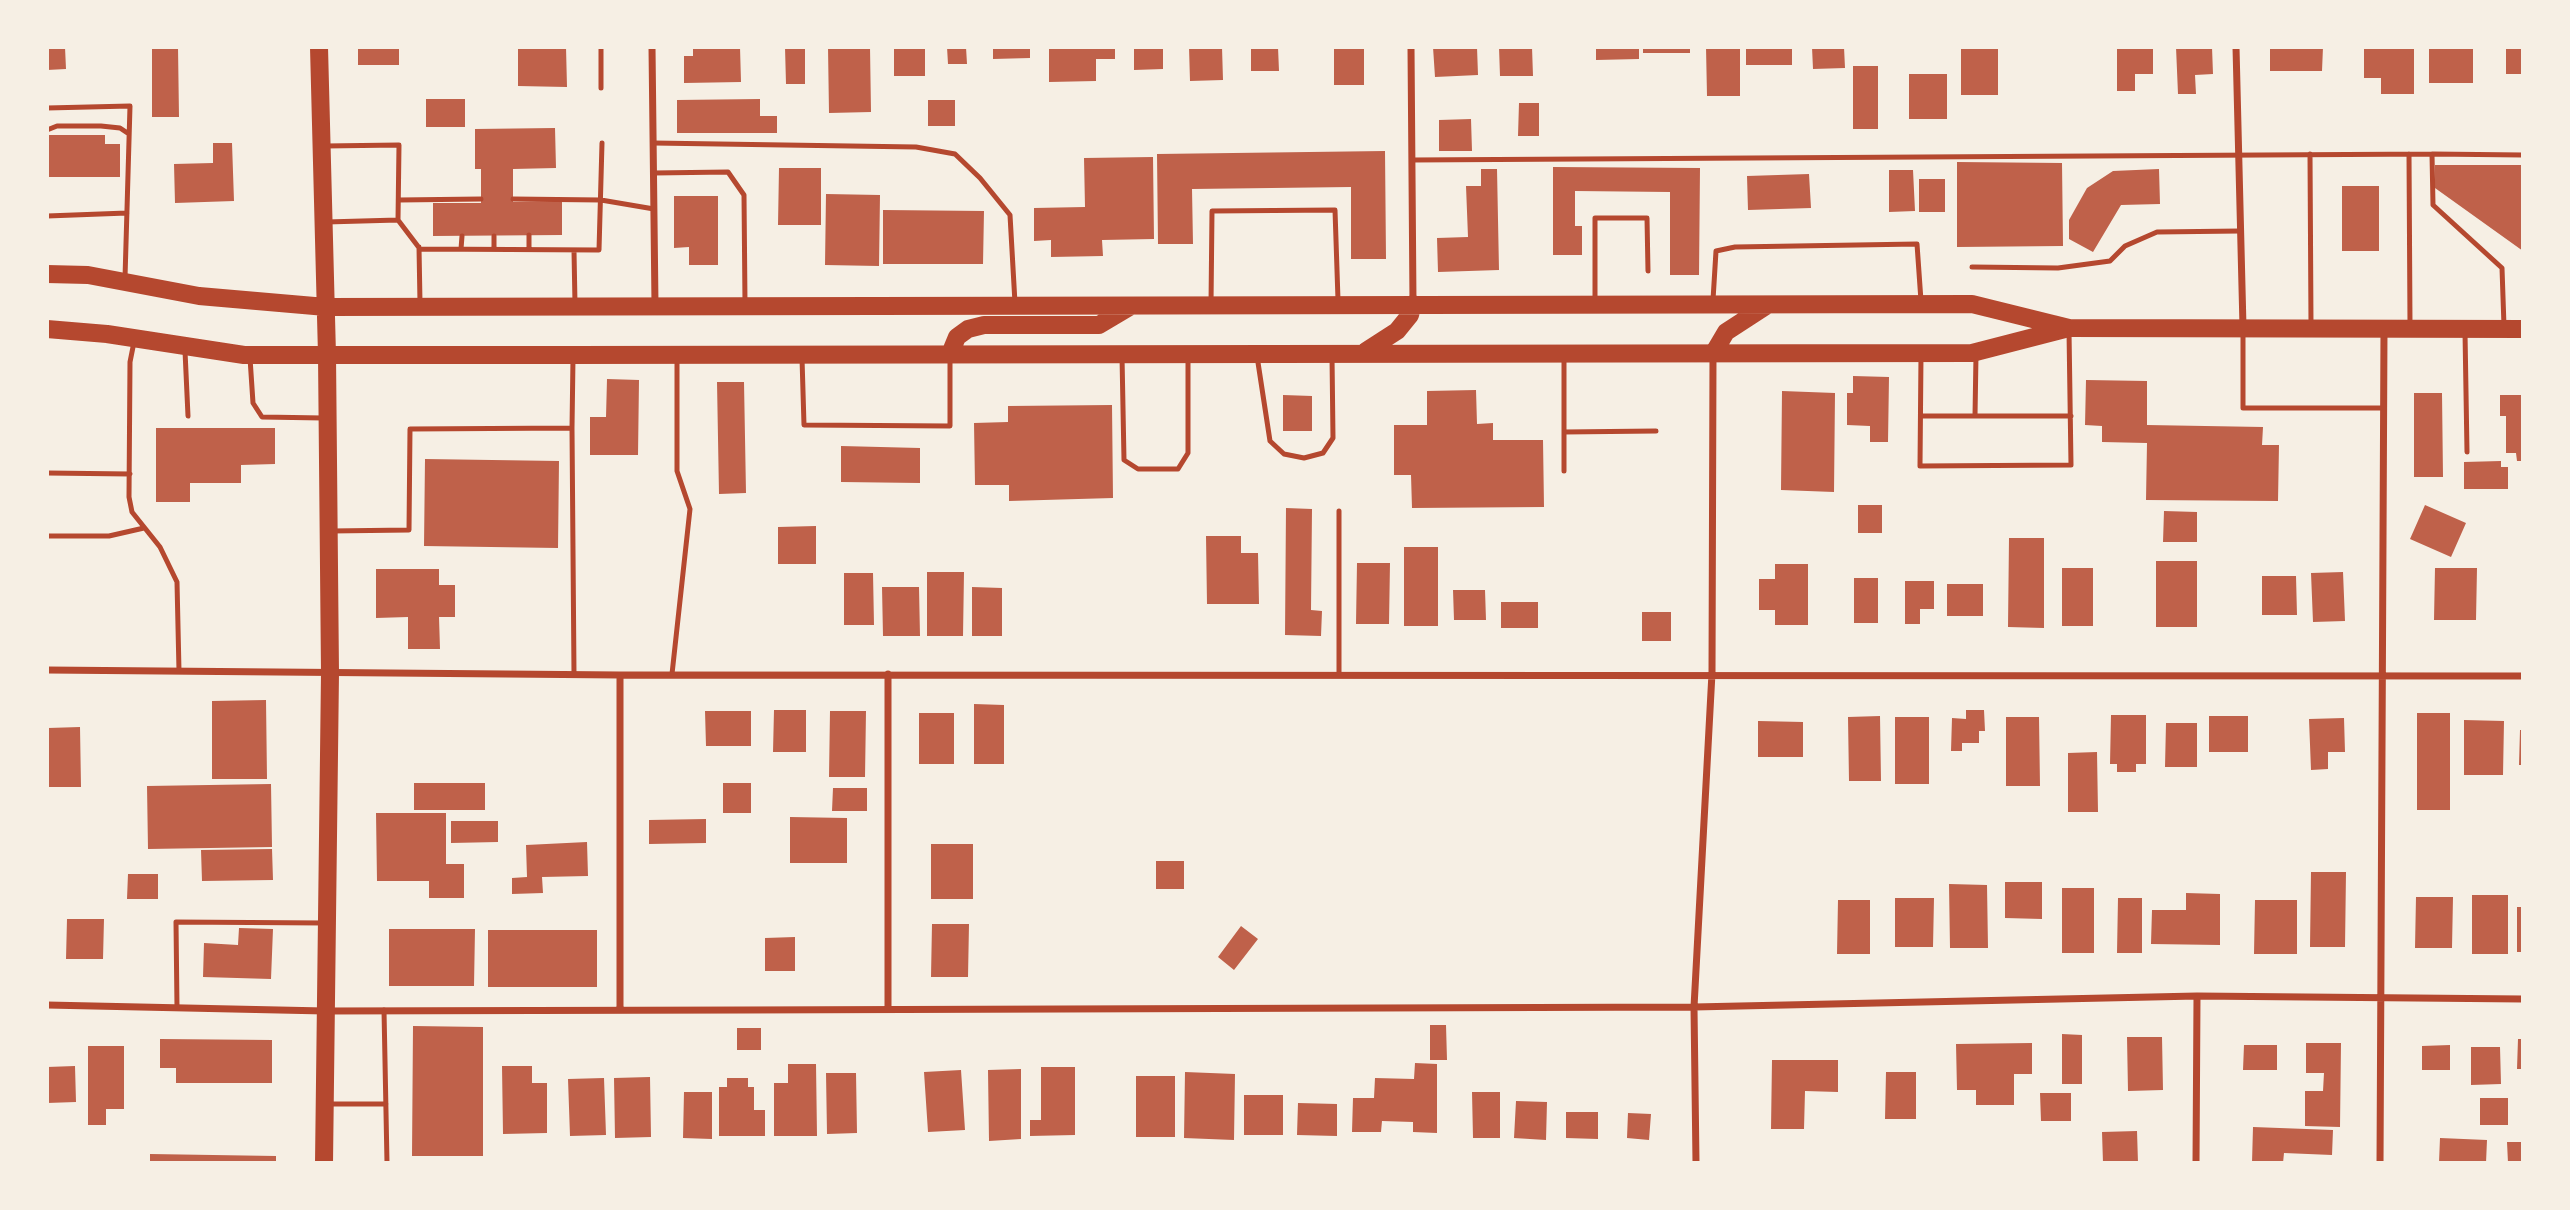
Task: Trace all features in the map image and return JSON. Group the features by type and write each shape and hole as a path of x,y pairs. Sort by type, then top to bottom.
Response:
{"main road":[{"path":"319,47 327,355 330,673 324,1163"},
{"path":"47,274 88,275 199,296 326,307 1972,304 2069,328"},
{"path":"950,354 957,338 968,329 984,326 1099,325 1134,304"},
{"path":"1363,353 1397,331 1405,323 1413,304"},
{"path":"1713,354 1726,332 1769,305"},
{"path":"47,329 249,355 573,355 1921,353 1976,351 2069,328 2514,329"}],"street":[{"path":"652,47 655,306"},
{"path":"1411,47 1413,304"},
{"path":"2236,47 2243,328"},
{"path":"2380,1163 2380,676 2384,328"},
{"path":"1696,1163 1694,1007 1712,673 1713,354"},
{"path":"47,670 620,675 1712,673 2523,676"},
{"path":"888,674 888,1009"},
{"path":"620,675 620,1009"},
{"path":"2196,1163 2197,996"},
{"path":"47,1005 325,1011 1694,1007 2197,996 2523,999"}],"lane":[{"path":"600,47 601,88"},
{"path":"47,108 130,106 125,281"},
{"path":"47,130 57,127 101,127 120,128 129,134"},
{"path":"419,247 599,250 602,143"},
{"path":"653,143 916,147 955,154 980,178 1010,215 1015,305"},
{"path":"322,146 399,145 398,219 419,247 420,307"},
{"path":"2310,154 2311,328"},
{"path":"2409,154 2410,328"},
{"path":"2432,154 2434,205 2502,268 2514,329"},
{"path":"1412,160 2523,155"},
{"path":"653,173 728,172 744,195 746,306"},
{"path":"399,200 481,199"},
{"path":"513,199 601,200 654,209"},
{"path":"1211,304 1213,211 1335,210 1338,304"},
{"path":"47,216 127,213"},
{"path":"1595,304 1595,218 1647,218 1648,271"},
{"path":"324,223 398,219"},
{"path":"1972,267 2059,268 2110,261 2125,246 2157,232 2241,231"},
{"path":"529,235 529,249"},
{"path":"461,236 461,249"},
{"path":"494,236 494,249"},
{"path":"1712,304 1716,251 1735,247 1917,244 1922,304"},
{"path":"574,251 575,306"},
{"path":"1921,353 1920,466 2071,465 2069,328"},
{"path":"2243,328 2244,408 2383,408"},
{"path":"2465,329 2467,452"},
{"path":"134,339 130,362 132,512 160,547 177,582 179,671"},
{"path":"185,348 188,416"},
{"path":"1975,416 1976,351"},
{"path":"1122,353 1124,460 1138,469 1178,469 1188,453 1188,353"},
{"path":"1257,353 1270,441 1284,454 1304,458 1322,453 1333,438 1332,353"},
{"path":"1564,353 1564,471"},
{"path":"672,674 690,509 677,471 677,354"},
{"path":"802,354 804,425 950,426 950,354"},
{"path":"249,355 253,403 262,417 328,419"},
{"path":"573,355 574,674"},
{"path":"1921,416 2071,416"},
{"path":"329,531 409,530 410,429 572,428"},
{"path":"1564,432 1656,431"},
{"path":"47,473 130,474"},
{"path":"1339,511 1339,673"},
{"path":"47,536 109,536 144,528"},
{"path":"177,1007 176,922 327,923"},
{"path":"384,1010 387,1163"},
{"path":"325,1104 386,1104"}],"building":[{"path":"47,47 65,47 66,69 47,70"},
{"path":"152,47 178,47 179,117 152,117"},
{"path":"358,47 399,47 399,65 358,65"},
{"path":"518,47 566,47 567,87 518,86"},
{"path":"693,47 740,47 741,82 684,83 684,56 693,56"},
{"path":"785,47 805,47 805,84 786,84"},
{"path":"828,47 870,47 871,112 829,113"},
{"path":"894,47 925,47 925,76 894,76"},
{"path":"947,47 966,47 967,64 948,64"},
{"path":"993,47 1030,47 1030,58 993,59"},
{"path":"1049,47 1115,47 1115,59 1096,59 1096,81 1049,82"},
{"path":"1134,47 1163,47 1163,69 1134,70"},
{"path":"1189,47 1222,47 1223,80 1190,81"},
{"path":"1251,47 1278,47 1279,71 1251,71"},
{"path":"1334,47 1364,47 1364,85 1334,85"},
{"path":"1433,47 1477,47 1478,75 1435,77"},
{"path":"1499,47 1532,47 1533,76 1500,76"},
{"path":"1596,47 1639,47 1639,59 1596,60"},
{"path":"1643,47 1690,47 1690,53 1643,53"},
{"path":"1706,47 1740,47 1740,96 1707,96"},
{"path":"1746,47 1792,47 1792,65 1746,65"},
{"path":"1812,47 1844,47 1845,68 1813,69"},
{"path":"1961,47 1998,47 1998,95 1961,95"},
{"path":"2117,47 2153,47 2153,74 2135,74 2135,91 2117,91"},
{"path":"2176,47 2212,47 2213,74 2195,75 2196,94 2178,94"},
{"path":"2270,47 2323,47 2322,71 2270,71"},
{"path":"2364,47 2414,47 2414,94 2381,94 2381,78 2364,78"},
{"path":"2429,47 2473,47 2473,83 2429,83"},
{"path":"2506,47 2523,47 2523,74 2506,74"},
{"path":"1853,66 1878,66 1878,129 1853,129"},
{"path":"1909,74 1947,74 1947,119 1909,119"},
{"path":"426,99 465,99 465,127 426,127"},
{"path":"760,99 760,116 777,116 777,133 677,133 677,100"},
{"path":"928,100 955,100 955,126 928,126"},
{"path":"1519,103 1539,103 1539,136 1518,136"},
{"path":"1471,119 1472,151 1439,151 1439,120"},
{"path":"555,128 556,168 513,169 513,202 562,201 562,235 433,236 433,203 481,203 481,169 475,169 475,129"},
{"path":"49,135 105,135 105,144 120,144 120,177 49,177"},
{"path":"213,143 232,143 234,201 175,203 174,164 213,163"},
{"path":"1385,151 1386,259 1351,259 1351,187 1192,189 1193,244 1158,244 1157,154"},
{"path":"1153,157 1154,239 1102,240 1103,256 1051,257 1051,240 1034,241 1034,208 1085,207 1084,158"},
{"path":"1957,162 2062,163 2063,246 1957,247"},
{"path":"2435,165 2523,165 2523,251 2435,188"},
{"path":"1553,167 1700,168 1699,275 1670,275 1670,192 1575,191 1575,226 1582,226 1582,255 1553,255"},
{"path":"779,168 821,168 821,225 778,225"},
{"path":"1481,169 1497,169 1499,270 1438,272 1437,238 1468,237 1466,186 1481,186"},
{"path":"2159,169 2160,204 2121,205 2093,252 2069,239 2069,220 2087,188 2113,171"},
{"path":"1889,170 1913,170 1915,211 1889,212"},
{"path":"1809,174 1811,208 1748,210 1747,176"},
{"path":"1919,179 1945,179 1945,212 1919,212"},
{"path":"2342,186 2379,186 2379,251 2342,251"},
{"path":"826,194 880,195 879,266 825,265"},
{"path":"674,196 718,196 718,265 689,265 689,247 674,248"},
{"path":"883,210 984,211 983,264 883,264"},
{"path":"1853,376 1889,377 1888,442 1870,442 1870,426 1847,425 1847,393 1853,393"},
{"path":"607,379 639,380 638,455 590,455 590,417 606,417"},
{"path":"2086,380 2147,381 2147,425 2263,427 2262,445 2279,445 2278,501 2146,500 2147,443 2102,442 2102,426 2085,425"},
{"path":"717,382 744,382 746,493 719,494"},
{"path":"1476,390 1477,424 1493,423 1493,440 1543,440 1544,507 1412,508 1411,475 1394,475 1394,425 1427,425 1427,391"},
{"path":"1782,391 1835,393 1834,492 1781,490"},
{"path":"2414,393 2442,393 2443,477 2414,477"},
{"path":"1283,395 1312,396 1312,431 1283,431"},
{"path":"2500,395 2523,395 2523,461 2517,461 2516,453 2506,453 2506,416 2500,416"},
{"path":"1112,405 1113,498 1009,501 1009,485 975,485 974,423 1008,422 1008,406"},
{"path":"156,428 275,428 275,464 241,465 241,483 190,483 190,502 156,502"},
{"path":"841,446 920,448 920,483 841,482"},
{"path":"425,459 559,461 558,548 424,546"},
{"path":"2501,461 2501,467 2508,467 2508,489 2464,489 2464,462"},
{"path":"1858,505 1882,505 1882,533 1858,533"},
{"path":"2425,505 2466,523 2451,557 2410,539"},
{"path":"1286,508 1312,509 1311,610 1322,611 1321,636 1285,635"},
{"path":"2164,511 2197,512 2197,542 2163,542"},
{"path":"816,526 816,564 778,564 778,527"},
{"path":"1206,536 1241,536 1241,553 1258,553 1259,604 1207,604"},
{"path":"2009,538 2044,538 2044,628 2008,627"},
{"path":"1404,547 1438,547 1438,626 1404,626"},
{"path":"2156,561 2197,561 2197,627 2156,627"},
{"path":"1357,563 1390,563 1389,624 1356,624"},
{"path":"1775,564 1808,564 1808,625 1775,625 1775,610 1759,610 1759,579 1775,579"},
{"path":"2062,568 2093,568 2093,626 2062,626"},
{"path":"2435,568 2477,568 2476,620 2434,620"},
{"path":"376,569 439,569 439,585 455,585 455,617 439,617 440,649 408,649 408,617 376,618"},
{"path":"927,572 964,572 963,636 927,636"},
{"path":"2343,572 2345,621 2313,622 2311,573"},
{"path":"844,573 873,573 874,625 844,625"},
{"path":"2262,576 2296,576 2297,615 2262,615"},
{"path":"1854,578 1878,578 1878,623 1854,623"},
{"path":"1905,581 1934,581 1934,609 1920,609 1920,624 1905,624"},
{"path":"1947,584 1983,584 1983,616 1947,616"},
{"path":"882,587 919,587 920,636 883,636"},
{"path":"972,587 1002,588 1002,636 972,636"},
{"path":"1453,590 1485,590 1486,620 1454,620"},
{"path":"1501,602 1538,602 1538,628 1501,628"},
{"path":"1642,612 1671,612 1671,641 1642,641"},
{"path":"266,700 267,779 212,779 212,701"},
{"path":"974,704 1004,705 1004,764 974,764"},
{"path":"774,710 806,710 806,752 773,752"},
{"path":"1966,710 1984,710 1985,731 1979,731 1979,743 1962,743 1962,751 1951,751 1952,718 1966,719"},
{"path":"705,711 751,711 751,746 706,746"},
{"path":"830,711 866,711 865,777 829,777"},
{"path":"919,713 954,713 954,764 919,764"},
{"path":"2417,713 2450,713 2450,810 2417,810"},
{"path":"2111,715 2146,715 2146,764 2136,764 2136,772 2117,772 2117,764 2110,764"},
{"path":"1880,716 1881,781 1849,781 1848,717"},
{"path":"2209,716 2248,716 2248,752 2209,752"},
{"path":"1895,717 1929,717 1929,784 1895,784"},
{"path":"2006,717 2039,717 2040,786 2006,786"},
{"path":"2344,718 2345,752 2328,752 2328,769 2311,770 2309,719"},
{"path":"2464,720 2504,721 2503,775 2464,775"},
{"path":"1758,721 1803,722 1803,757 1758,757"},
{"path":"2166,723 2197,723 2197,767 2165,767"},
{"path":"80,727 81,787 49,787 48,728"},
{"path":"2520,730 2523,730 2523,765 2519,765"},
{"path":"2097,752 2098,812 2068,812 2068,753"},
{"path":"414,783 485,783 485,810 414,810"},
{"path":"723,783 751,783 751,813 723,813"},
{"path":"271,784 272,847 148,849 147,786"},
{"path":"833,788 867,788 867,811 832,811"},
{"path":"376,813 446,813 446,864 464,864 464,898 429,898 429,881 377,881"},
{"path":"790,817 847,818 847,863 790,863"},
{"path":"706,819 706,843 649,844 649,820"},
{"path":"451,821 498,821 498,842 451,843"},
{"path":"587,842 588,876 542,877 543,893 512,894 512,878 527,877 526,845"},
{"path":"931,844 973,844 973,899 931,899"},
{"path":"272,849 273,880 202,881 201,850"},
{"path":"1156,861 1184,861 1184,889 1156,889"},
{"path":"2311,872 2346,872 2345,947 2310,947"},
{"path":"128,874 158,874 158,899 127,899"},
{"path":"2005,882 2042,882 2042,919 2005,918"},
{"path":"1949,884 1987,885 1988,948 1950,948"},
{"path":"2062,888 2094,888 2094,953 2062,953"},
{"path":"2186,893 2220,894 2220,945 2151,944 2152,910 2186,910"},
{"path":"2472,895 2508,895 2508,954 2472,954"},
{"path":"2416,897 2453,897 2452,948 2415,948"},
{"path":"1895,898 1934,898 1933,947 1895,947"},
{"path":"2118,898 2142,898 2142,953 2117,953"},
{"path":"1838,900 1870,900 1870,954 1837,954"},
{"path":"2255,900 2297,900 2297,954 2254,954"},
{"path":"2517,907 2523,907 2523,952 2517,952"},
{"path":"67,919 104,919 103,959 66,959"},
{"path":"932,924 969,924 968,977 931,977"},
{"path":"1241,926 1258,939 1234,970 1218,957"},
{"path":"239,928 273,929 271,979 203,977 204,943 238,945"},
{"path":"389,929 475,929 474,986 389,986"},
{"path":"488,930 597,930 597,987 488,987"},
{"path":"795,937 795,971 765,971 765,938"},
{"path":"1430,1025 1446,1025 1447,1060 1430,1060"},
{"path":"413,1026 483,1027 483,1156 412,1156"},
{"path":"737,1028 761,1028 761,1050 737,1050"},
{"path":"2062,1034 2082,1035 2082,1084 2062,1084"},
{"path":"2127,1037 2162,1037 2163,1090 2128,1091"},
{"path":"160,1039 272,1040 272,1083 176,1083 176,1068 160,1068"},
{"path":"2518,1039 2523,1039 2523,1069 2517,1069"},
{"path":"2032,1043 2032,1074 2014,1074 2014,1105 1976,1105 1976,1090 1957,1090 1956,1044"},
{"path":"2306,1043 2341,1043 2340,1127 2305,1126 2305,1091 2323,1091 2324,1073 2306,1073"},
{"path":"2244,1045 2277,1045 2277,1070 2243,1070"},
{"path":"2450,1045 2450,1070 2422,1070 2422,1046"},
{"path":"88,1046 124,1046 124,1109 106,1109 106,1125 88,1125"},
{"path":"2471,1047 2500,1047 2501,1084 2471,1085"},
{"path":"1772,1060 1838,1060 1838,1092 1805,1091 1804,1129 1771,1129"},
{"path":"1415,1063 1437,1064 1437,1133 1413,1132 1413,1122 1382,1121 1381,1132 1352,1132 1353,1098 1374,1098 1375,1078 1414,1079"},
{"path":"788,1064 816,1064 817,1136 774,1136 774,1083 788,1083"},
{"path":"75,1066 76,1102 47,1103 47,1067"},
{"path":"502,1066 532,1066 532,1083 547,1083 547,1133 503,1134"},
{"path":"1041,1067 1075,1067 1075,1135 1030,1136 1030,1120 1041,1120"},
{"path":"1021,1069 1021,1139 989,1141 988,1070"},
{"path":"961,1070 965,1130 928,1132 924,1072"},
{"path":"1185,1072 1235,1074 1234,1140 1184,1138"},
{"path":"1886,1072 1916,1072 1916,1119 1885,1119"},
{"path":"826,1073 856,1073 857,1133 827,1134"},
{"path":"1136,1076 1175,1076 1175,1137 1136,1137"},
{"path":"650,1077 651,1137 615,1138 614,1078"},
{"path":"604,1078 606,1135 570,1136 568,1079"},
{"path":"727,1078 748,1078 748,1087 754,1087 754,1110 765,1110 765,1136 719,1136 719,1087 727,1087"},
{"path":"684,1092 712,1092 712,1139 683,1138"},
{"path":"1472,1092 1500,1092 1500,1138 1473,1138"},
{"path":"2040,1093 2071,1093 2071,1121 2041,1121"},
{"path":"1244,1095 1283,1095 1283,1135 1244,1135"},
{"path":"2480,1098 2508,1098 2508,1125 2480,1125"},
{"path":"1516,1101 1547,1102 1546,1140 1514,1138"},
{"path":"1298,1103 1337,1104 1337,1136 1297,1135"},
{"path":"1566,1112 1598,1112 1598,1139 1566,1138"},
{"path":"1628,1113 1651,1114 1649,1140 1627,1138"},
{"path":"2253,1127 2333,1130 2332,1155 2284,1153 2283,1163 2252,1163"},
{"path":"2137,1131 2138,1163 2103,1163 2102,1132"},
{"path":"2440,1138 2487,1140 2486,1163 2439,1163"},
{"path":"2507,1142 2523,1142 2523,1163 2508,1163"},
{"path":"150,1154 276,1156 276,1163 150,1163"}]}
